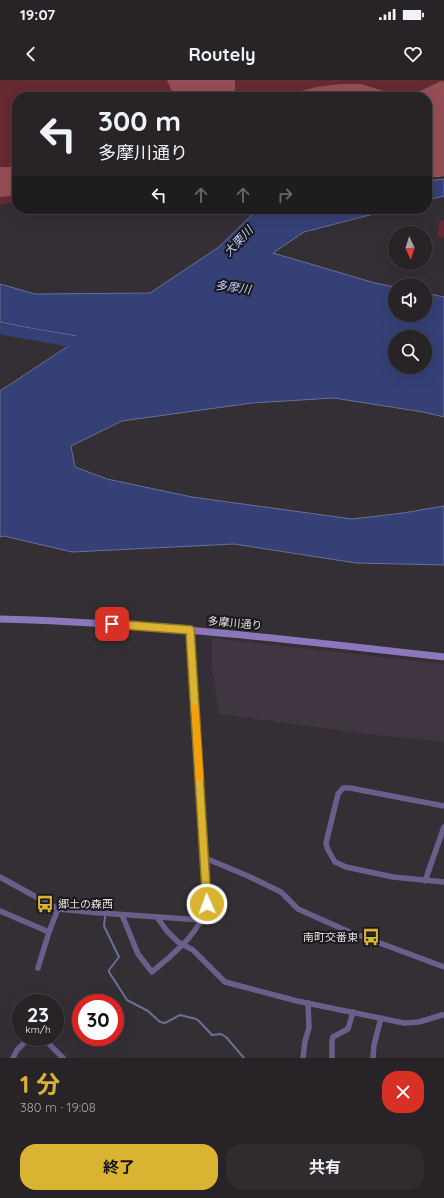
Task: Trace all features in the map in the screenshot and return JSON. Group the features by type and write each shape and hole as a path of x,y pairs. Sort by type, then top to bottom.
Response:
{"street":[{"name":"多摩川通り","path":"0,618 190,630 444,656"},
{"path":"122,915 138,954 152,972 181,947 198,927 207,904 190,630"},
{"path":"444,806 442,804 343,788 338,794 326,843 327,848 335,862 346,867 393,877 444,882"},
{"path":"425,881 444,827"},
{"path":"205,858 281,892 298,909 345,930 444,967"},
{"path":"0,877 58,909 202,920"},
{"path":"38,968 58,909"},
{"path":"0,911 49,932"},
{"path":"157,917 167,931 178,942 193,950 225,982 308,1003 409,1023 419,1022 444,1015"},
{"path":"302,1058 309,1028 308,1003"},
{"path":"332,1058 333,1036 348,1029 353,1012"},
{"path":"373,1058 374,1045 381,1018"},
{"path":"13,1058 21,1046"},
{"path":"51,1046 63,1058"}],"shaded area":[{"path":"0,80 444,80 444,150 432,113 432,92 12,92 12,203 0,204"},
{"path":"167,80 235,80 235,92 172,92"},
{"path":"441,81 444,82 444,176 432,177 432,92 414,92 420,91"},
{"path":"341,84 361,84 390,92 298,92 316,87"},
{"path":"0,167 12,167 12,196 0,197"},
{"path":"444,220 444,237 437,236 440,221"},
{"path":"212,638 444,664 444,742 367,734 219,714 212,667"}],"water":[{"path":"444,179 444,196 432,199 432,180"},
{"name":"大栗川","path":"253,214 374,214 304,232 273,253 388,286 388,322 432,322 432,294 444,297 444,417 423,412 334,398 252,403 122,421 71,446 75,467 107,479 192,497 352,519 444,506 444,565 356,563 234,544 72,552 4,536 0,537 0,391 82,337 0,322 0,284 35,294 150,293 219,247"}],"waterway":[{"name":"多摩川","path":"0,329 75,342 89,337"},
{"path":"105,902 105,909"},
{"path":"105,917 104,926 119,957 109,972 127,1000 148,1011 160,1022 165,1023 180,1015 196,1019 212,1035 221,1034 226,1037 244,1058"}],"slow traffic":[{"path":"195,708 200,778"}],"place":[{"name":"郷土の森西","path":"45,904"},
{"name":"南町交番東","path":"371,937"}],"route":[{"path":"112,624 190,630 207,904"}]}
